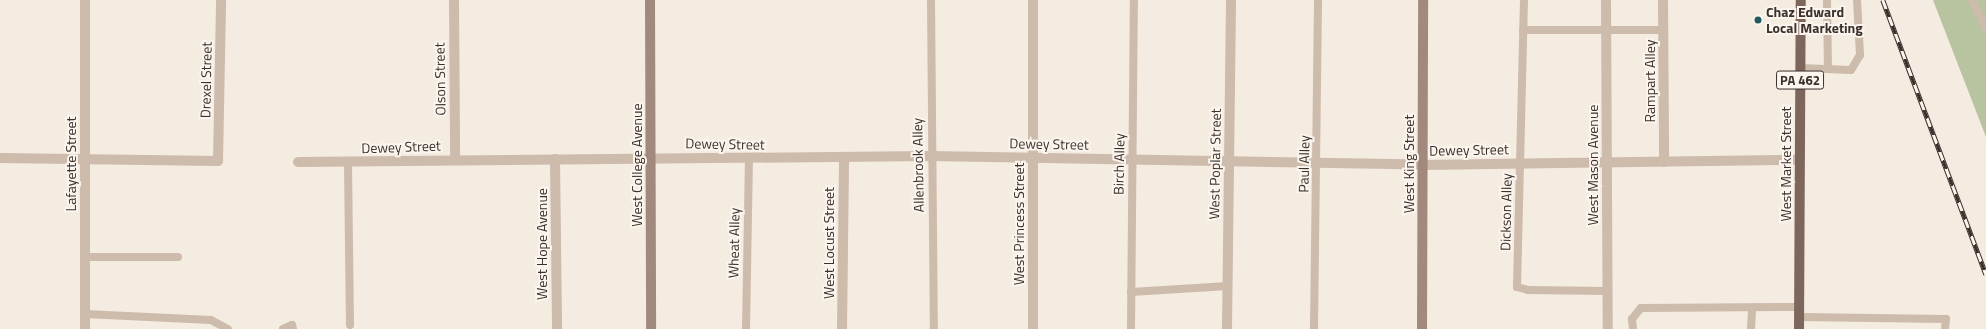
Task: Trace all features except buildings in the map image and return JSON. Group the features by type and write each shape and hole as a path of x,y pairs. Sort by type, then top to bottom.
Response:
{"main road":[{"name":"West Market Street","path":"1799,329 1801,0"}],"street":[{"name":"Lafayette Street","path":"85,0 85,329"},
{"name":"Drexel Street","path":"84,158 218,161 221,0"},
{"name":"Olson Street","path":"454,0 455,159"},
{"name":"West College Avenue","path":"650,0 651,329"},
{"name":"West Princess Street","path":"1033,0 1033,329"},
{"name":"West Poplar Street","path":"1227,329 1231,0"},
{"name":"West King Street","path":"1422,329 1423,0"},
{"name":"West Mason Avenue","path":"1606,0 1608,329"},
{"name":"Rampart Alley","path":"1663,0 1664,162"},
{"name":"Dewey Street","path":"298,162 348,163 455,159 651,157 844,158 930,156 1229,163 1423,165 1800,160"},
{"path":"0,158 84,158"},
{"name":"West Locust Street","path":"842,329 844,158"},
{"name":"West Hope Avenue","path":"555,159 557,329"}],"lane":[{"name":"Allenbrook Alley","path":"931,0 930,156 934,329"},
{"name":"Birch Alley","path":"1131,329 1134,0"},
{"name":"Paul Alley","path":"1314,329 1318,0"},
{"name":"Dickson Alley","path":"1524,0 1517,287 1528,290 1607,291"},
{"path":"1827,0 1831,24 1828,69"},
{"path":"1800,68 1851,70 1860,55 1856,34 1855,10 1857,0"},
{"path":"1972,0 1986,30"},
{"path":"1523,30 1606,32 1664,30"},
{"name":"Wheat Alley","path":"746,329 749,158"},
{"path":"348,163 350,324"},
{"path":"85,257 178,257"},
{"path":"1131,292 1228,286"},
{"path":"1633,329 1632,319 1641,308 1752,308 1799,312 1946,319 1945,329"},
{"path":"1751,329 1752,308"},
{"path":"85,314 211,320 228,329"},
{"path":"283,329 292,325 293,329"}],"green space":[{"path":"1933,0 1986,0 1986,137"}],"railway":[{"path":"1883,0 1986,274"}],"place":[{"name":"Chaz Edward Local Marketing","path":"1758,20"}]}
